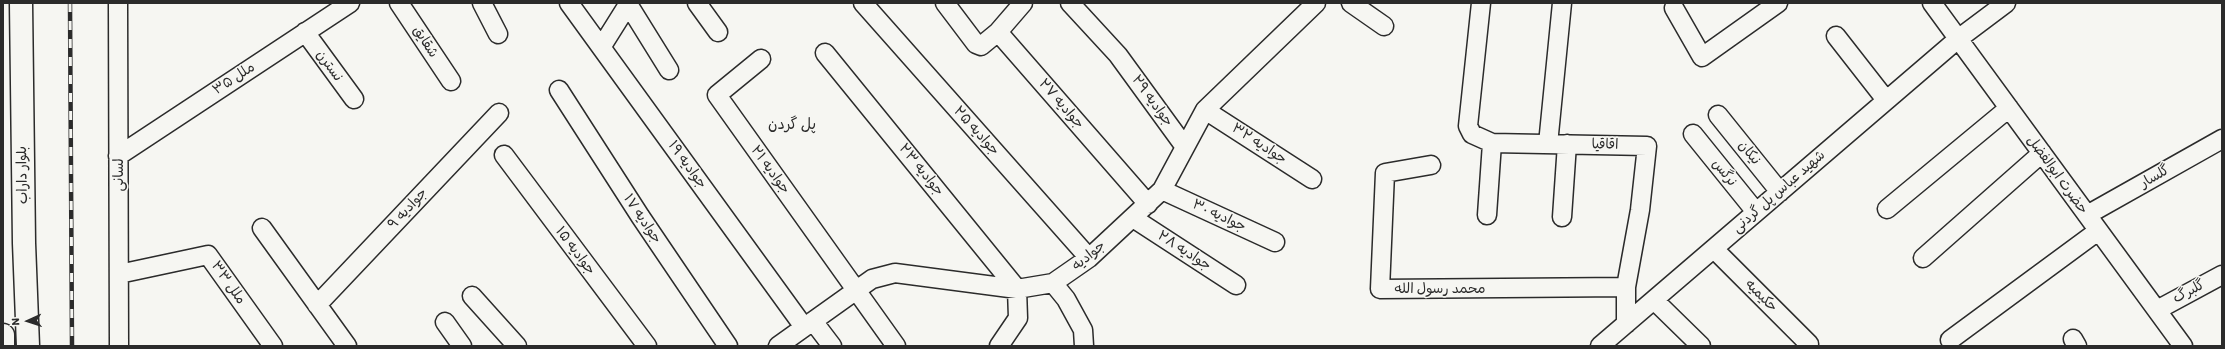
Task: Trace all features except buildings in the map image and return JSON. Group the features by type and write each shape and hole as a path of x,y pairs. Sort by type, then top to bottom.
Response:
{"main road":[{"name":"بلوار داراب","path":"21,3 24,243 28,346"},
{"path":"3,335 3,346"}],"street":[{"name":"لسانی","path":"118,3 119,346"},
{"name":"ملل ۳۵","path":"118,156 350,3"},
{"name":"شقایق","path":"399,3 451,81"},
{"path":"482,3 498,34"},
{"name":"جوادیه ۱۹","path":"569,3 808,324 832,346"},
{"path":"697,3 718,32"},
{"name":"جوادیه ۲۵","path":"863,3 1089,258"},
{"path":"945,3 979,46 998,32 1023,3"},
{"name":"جوادیه ۲۹","path":"1070,3 1118,55 1185,147"},
{"name":"جوادیه","path":"778,346 872,279 895,273 1017,289 1053,283 1089,258 1162,190 1205,110 1316,3"},
{"path":"1351,3 1384,26"},
{"path":"1481,3 1468,126 1472,134 1492,143 1487,215"},
{"path":"1548,144 1562,3"},
{"path":"1674,8 1702,57 1778,3"},
{"name":"حضرت ابوالفضل","path":"1932,3 2183,346"},
{"name":"شهید عباس پل گردنی","path":"1600,346 1958,39 2006,3"},
{"path":"602,46 629,4 669,70"},
{"name":"نسترن","path":"305,32 354,99"},
{"name":"جوادیه ۲۷","path":"998,32 1148,204"},
{"path":"1836,36 1886,100"},
{"name":"جوادیه ۲۳","path":"825,53 1017,289"},
{"name":"جوادیه ۲۱","path":"761,59 717,95 856,290"},
{"name":"جوادیه ۱۷","path":"559,90 640,216 728,346"},
{"path":"1887,209 2009,108"},
{"name":"جوادیه ۳۲","path":"1205,110 1312,179"},
{"name":"جوادیه ۹","path":"317,305 499,113"},
{"name":"نیکان","path":"1718,115 1780,192"},
{"name":"نرگس","path":"1693,134 1756,212"},
{"name":"گلسار","path":"2087,215 2222,139"},
{"name":"اقاقیا","path":"1492,143 1647,146 1640,210 1626,287"},
{"path":"1562,217 1567,144"},
{"path":"1923,258 2042,153"},
{"name":"جوادیه ۱۵","path":"504,155 647,346"},
{"name":"محمد رسول الله","path":"1430,165 1385,173 1380,289 1626,287"},
{"name":"جوادیه ۳۰","path":"1162,190 1275,242"},
{"name":"جوادیه ۲۸","path":"1133,218 1236,285"},
{"path":"262,228 347,346"},
{"path":"1950,340 2098,230"},
{"name":"حکیمیه","path":"1714,248 1809,344"},
{"name":"ملل ۳۳","path":"119,274 208,255 273,346"},
{"name":"گلبرگ","path":"2157,310 2222,275"},
{"path":"1053,283 1066,298 1083,330 1084,346"},
{"path":"1626,287 1626,324"},
{"path":"999,346 1018,318 1017,289"},
{"path":"856,290 896,346"},
{"path":"472,296 517,346"},
{"path":"1654,300 1701,346"},
{"path":"445,322 462,346"}],"railway":[{"path":"70,3 72,346"}],"district":[{"name":"پل گردن","path":"792,125"}]}
